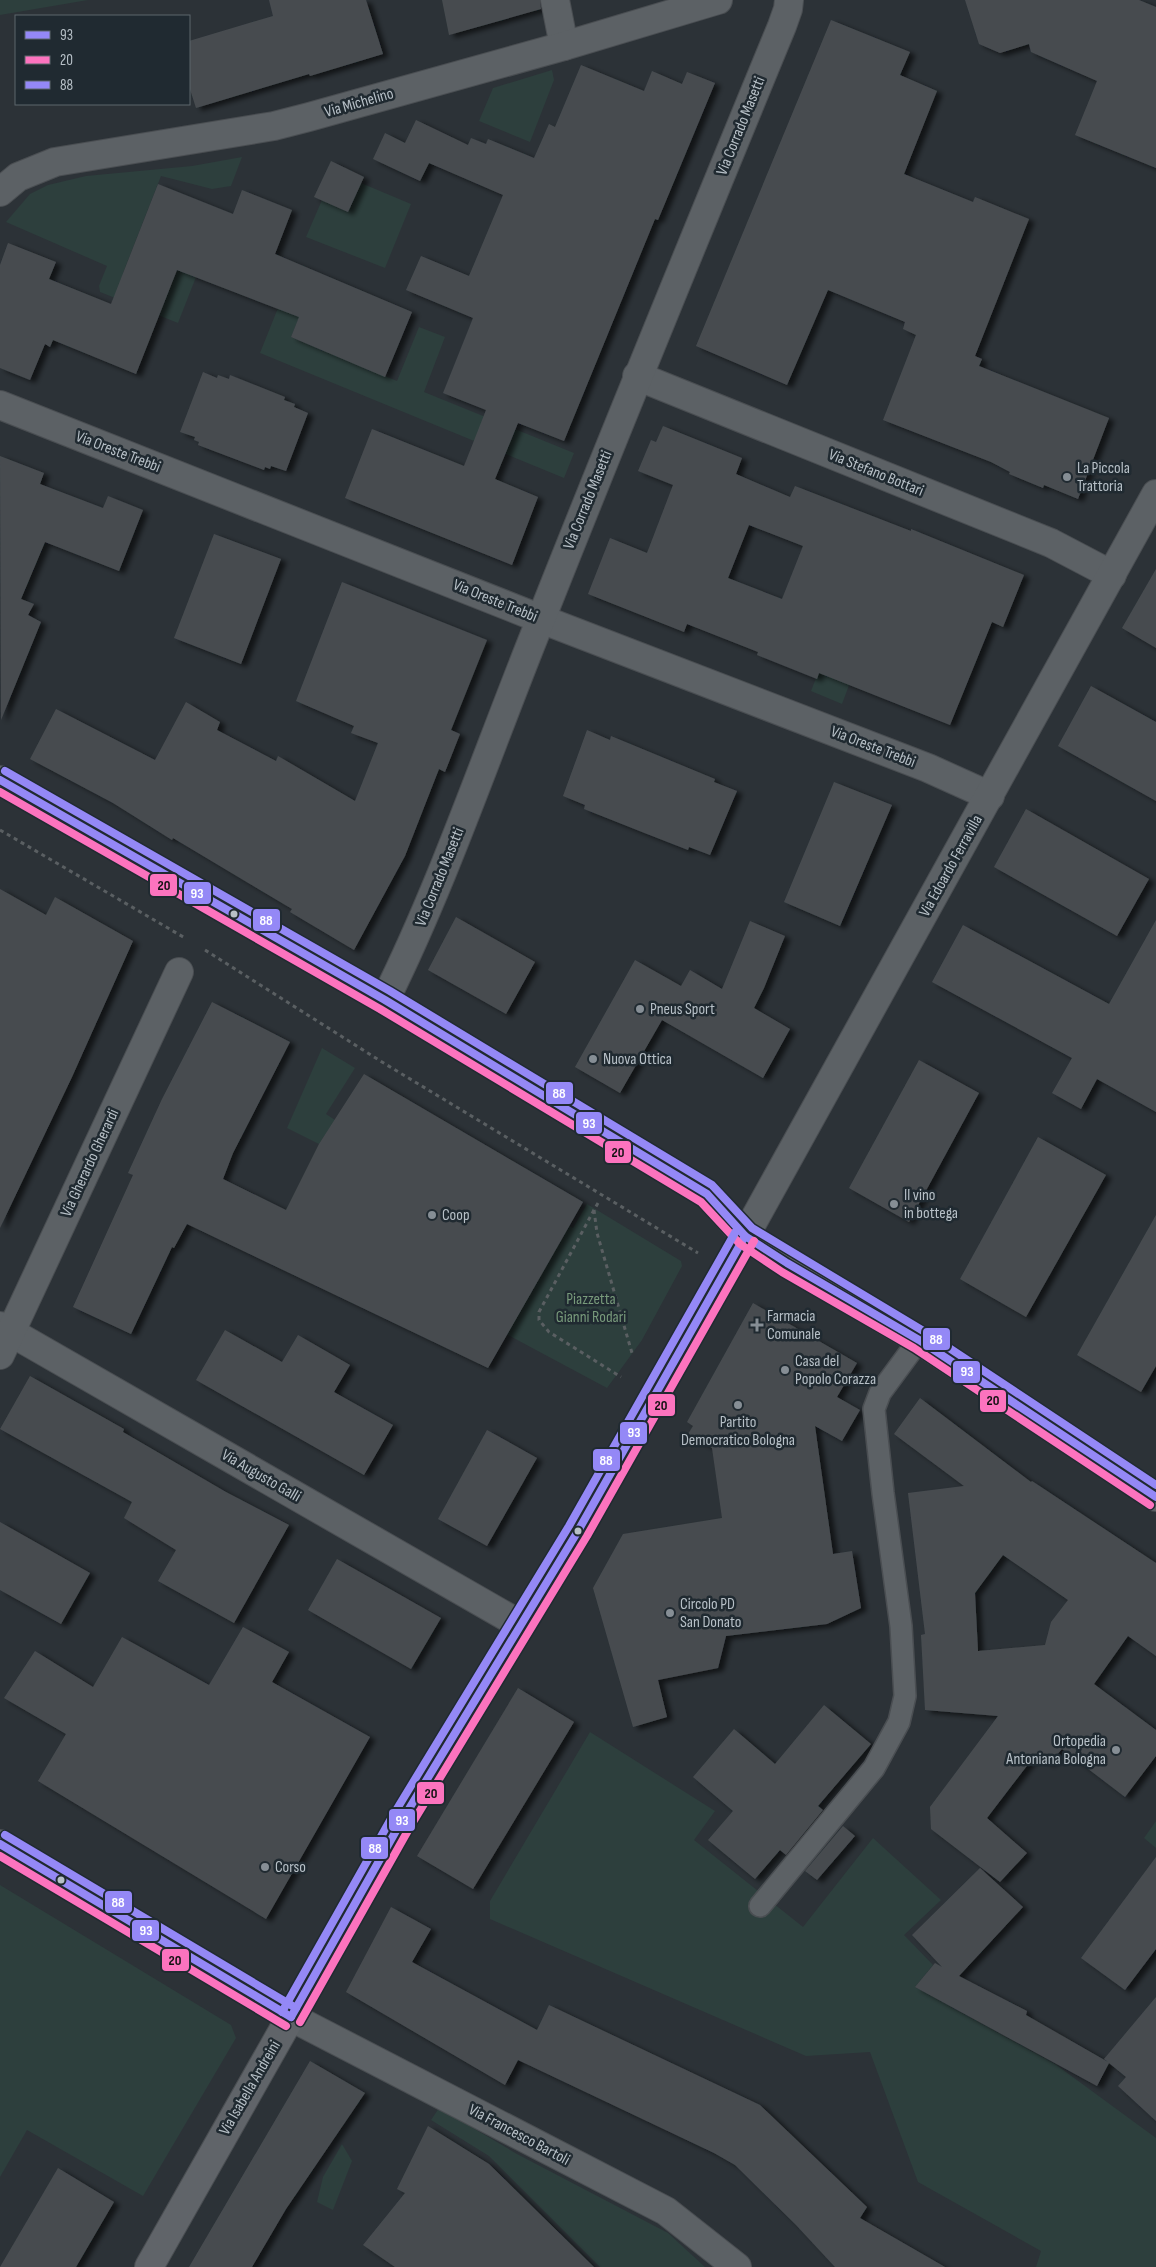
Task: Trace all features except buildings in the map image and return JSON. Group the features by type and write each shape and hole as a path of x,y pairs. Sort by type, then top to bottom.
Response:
{"main road":[{"path":"0,780 385,1000 707,1194 745,1236 787,1263 918,1340 1156,1496"},
{"name":"Via Isabella Andreini","path":"149,2267 401,1822 578,1531 745,1236"}],"street":[{"path":"555,0 564,46"},
{"name":"Via Michelino","path":"0,192 18,177 55,162 274,126 564,46 718,0"},
{"name":"Via Corrado Masetti","path":"385,1000 432,898 637,376 782,26 788,10 789,0"},
{"name":"Via Stefano Bottari","path":"637,376 1051,543 1112,575"},
{"name":"Via Oreste Trebbi","path":"0,405 540,619 918,764 990,796"},
{"name":"Via Edoardo Ferravilla","path":"745,1236 1156,494"},
{"name":"Via Gherardo Gherardi","path":"4,1337 179,972"},
{"name":"Via Augusto Galli","path":"4,1337 521,1625"},
{"name":"Via Francesco Bartoli","path":"0,1844 291,2017 666,2211 737,2267"}],"lane":[{"path":"760,1906 874,1768 900,1722 905,1696 901,1626 874,1409 880,1394 918,1340"}],"path":[{"path":"0,830 192,943"},
{"path":"200,947 451,1104 697,1252 701,1258"},
{"path":"598,1203 539,1312 539,1320 549,1332 621,1377"},
{"path":"594,1210 596,1233 632,1353 635,1355"}],"green space":[{"path":"0,0 88,0 0,15"},
{"path":"552,70 554,80 530,142 479,121 493,88"},
{"path":"242,157 231,186 212,189 161,176 123,273 169,291 179,265 198,272 178,323 100,292 99,286 107,266 6,222 30,194 48,185 86,176 192,166"},
{"path":"361,183 411,204 385,268 306,237 322,200 348,212"},
{"path":"290,278 311,288 291,337 397,381 419,327 445,337 424,392 574,453 564,478 260,353"},
{"path":"881,600 842,704 811,691 840,616"},
{"path":"322,1048 355,1068 326,1114 335,1120 319,1144 287,1128"},
{"name":"Piazzetta Gianni Rodari","path":"587,1204 681,1261 682,1266 642,1340 607,1388 506,1334 569,1226 573,1228"},
{"path":"590,1732 715,1811 694,1840 803,1927 873,1838 941,1900 904,1935 933,1965 915,1987 1055,2064 1156,2138 1156,2267 1036,2267 1041,2251 918,2182 870,2052 806,2056 490,1919 490,1901"},
{"path":"1156,1821 1156,1848 1144,1838"},
{"path":"0,1885 231,2025 236,2038 143,2196 27,2130 0,2177"},
{"path":"439,2108 517,2154 668,2233 705,2267 600,2267 489,2156 431,2120"},
{"path":"342,2144 352,2161 333,2210 317,2202 323,2177"}],"transit line":[{"name":"88","path":"5,771 390,991 712,1185 752,1228 925,1332 1156,1485"},
{"name":"93","path":"0,780 385,1000 707,1194 745,1236 787,1263 919,1340 1156,1497"},
{"name":"20","path":"0,792 380,1009 701,1202 740,1244 782,1272 914,1348 1150,1505"},
{"name":"88","path":"282,2012 392,1817 569,1526 736,1231"},
{"name":"93","path":"291,2017 401,1822 578,1531 745,1236"},
{"name":"20","path":"300,2022 410,1827 587,1536 754,1241"},
{"name":"88","path":"5,1835 296,2008"},
{"name":"93","path":"0,1844 291,2017"},
{"name":"20","path":"0,1856 286,2026"}],"place":[{"name":"La Piccola Trattoria","path":"1067,477"},
{"name":"Pneus Sport","path":"640,1009"},
{"name":"Nuova Ottica","path":"593,1059"},
{"name":"Il vino in bottega","path":"894,1204"},
{"name":"Coop","path":"432,1215"},
{"name":"Farmacia Comunale","path":"757,1325"},
{"name":"Casa del Popolo Corazza","path":"785,1370"},
{"name":"Partito Democratico Bologna","path":"738,1405"},
{"name":"Circolo PD San Donato","path":"670,1613"},
{"name":"Ortopedia Antoniana Bologna","path":"1116,1750"},
{"name":"Corso","path":"265,1867"}]}
